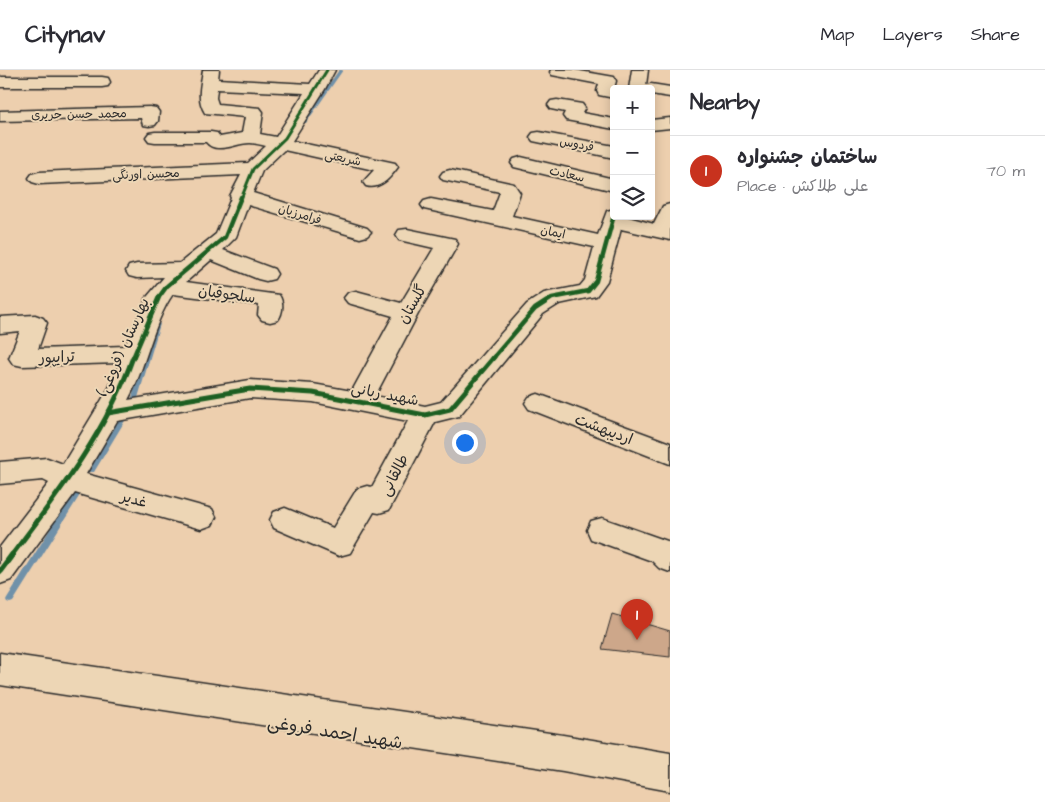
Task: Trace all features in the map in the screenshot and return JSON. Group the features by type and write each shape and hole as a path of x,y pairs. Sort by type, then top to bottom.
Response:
{"street":[{"path":"640,70 642,85"},
{"path":"558,72 608,82 605,91 610,92"},
{"path":"0,82 62,75 102,82"},
{"path":"283,145 251,137 254,112 211,109 207,98 211,77 322,79"},
{"name":"بهارستان (فروغی)","path":"0,571 68,480 108,413 122,388 134,354 159,297 213,254 225,237 247,190 283,145 285,138 322,79"},
{"path":"655,90 670,92"},
{"path":"557,105 576,108 572,116 610,123"},
{"name":"محمد حسن حریری","path":"0,116 150,112 152,129 180,128 212,137 216,143 251,137"},
{"path":"655,125 670,123"},
{"name":"فردوس","path":"539,137 610,151"},
{"name":"شریعتی","path":"283,145 388,168 373,182"},
{"name":"سعادت","path":"521,164 610,184"},
{"path":"450,176 507,188 510,193 500,219"},
{"name":"محسن اورنگی","path":"39,178 247,190"},
{"path":"204,189 247,190"},
{"name":"فرامرزیان","path":"247,190 360,232"},
{"name":"ایمان","path":"431,205 516,224 611,227 666,233"},
{"path":"666,233 670,210"},
{"name":"شهید ربانی","path":"108,413 250,389 313,393 425,415 450,410 535,309 552,298 588,291 596,281 611,227"},
{"name":"گلستان","path":"359,402 407,312 447,244 407,235"},
{"path":"213,254 266,274"},
{"path":"137,271 177,283"},
{"name":"سلجوقیان","path":"177,283 271,300 270,315"},
{"path":"356,298 407,312"},
{"name":"ترایپور","path":"0,325 35,323 22,358 134,354"},
{"name":"اردیبهشت","path":"538,403 670,454"},
{"name":"طالقانی","path":"284,520 339,544 367,497 380,502 425,415"},
{"path":"0,473 47,469 68,480"},
{"name":"غدیر","path":"68,480 201,517"},
{"path":"602,530 663,552 670,559"},
{"name":"شهید احمد فروغی","path":"0,669 563,753 670,772"},
{"name":"شهید احمد فروغی","path":"0,678 670,788"}],"building":[{"path":"612,614 670,631 670,657 602,649"}],"waterway":[{"path":"304,122 341,70"},
{"path":"134,401 157,324"},
{"path":"91,470 123,419"},
{"path":"10,600 77,493"}],"cycle path":[{"path":"0,571 68,480 108,413 122,388 139,341 159,297 167,286 225,237 253,169 285,138 327,70"},
{"path":"108,413 250,389 313,393 425,415 450,409 535,309 552,298 588,291 596,281 613,220"}],"place":[{"name":"ساختمان جشنواره","path":"637,640"}]}
